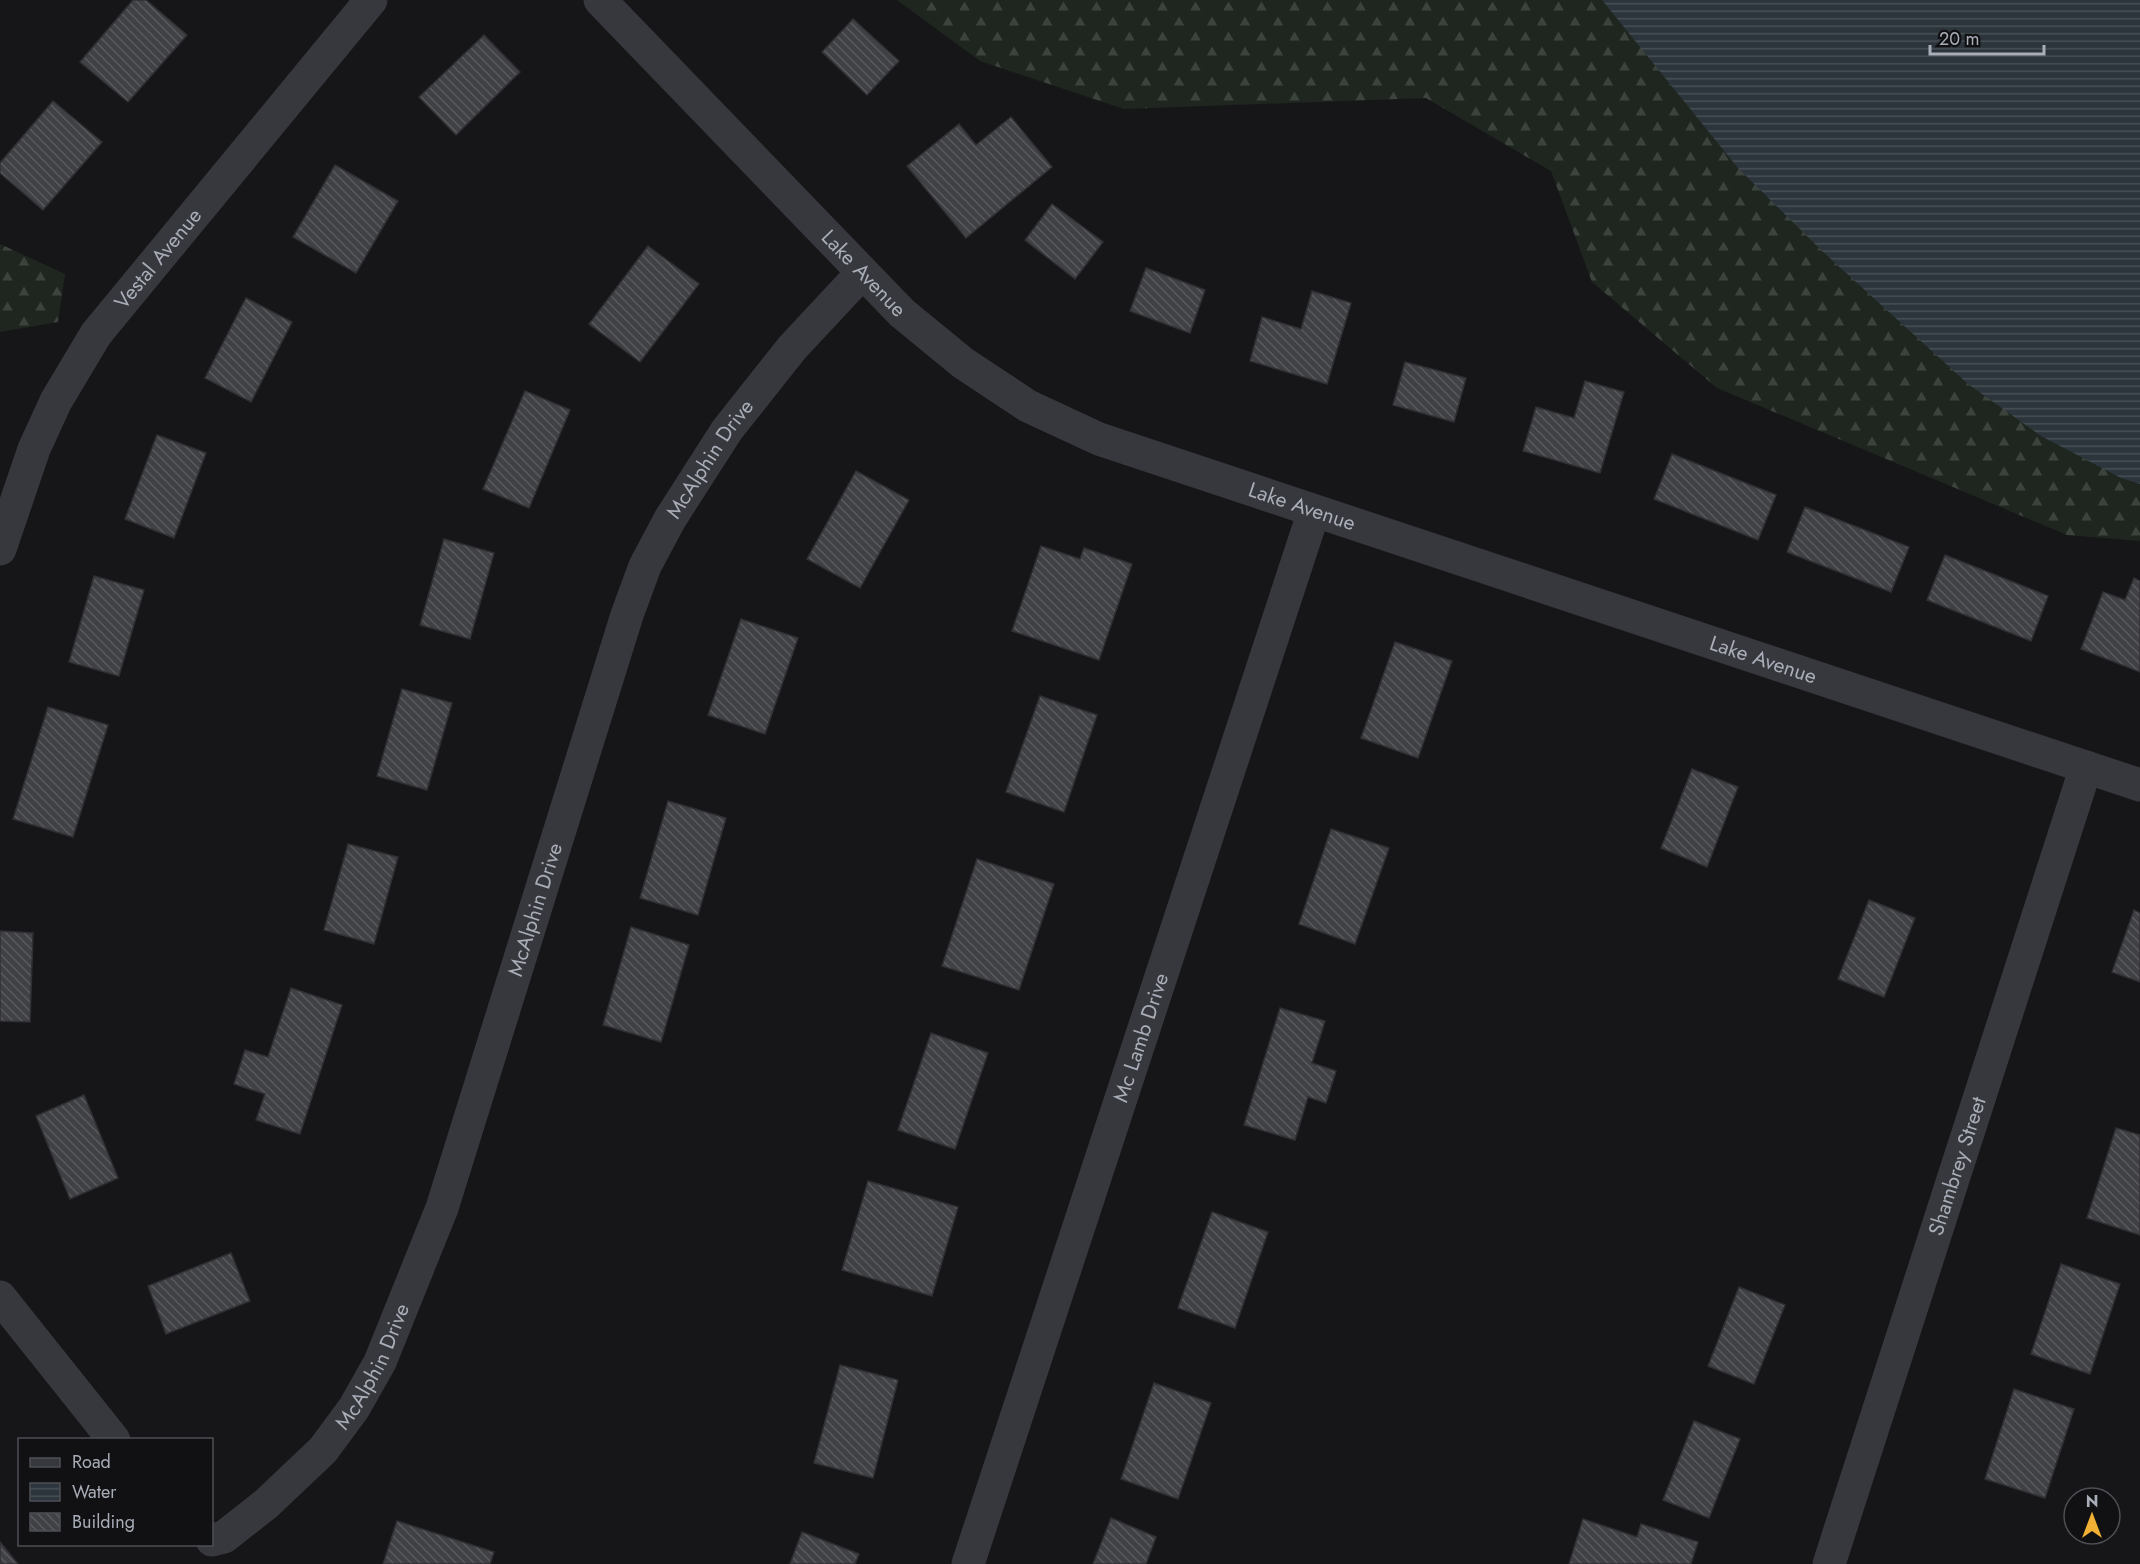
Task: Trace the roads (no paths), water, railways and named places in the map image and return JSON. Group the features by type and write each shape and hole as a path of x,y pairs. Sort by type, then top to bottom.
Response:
{"street":[{"name":"Vestal Avenue","path":"0,549 34,449 56,401 96,334 371,0"},
{"name":"Lake Avenue","path":"600,0 902,313 963,363 1028,406 1099,440 2140,785"},
{"name":"McAlphin Drive","path":"213,1540 224,1536 266,1504 322,1450 354,1408 380,1362 442,1208 627,615 645,566 670,519 727,430 792,348 862,273"},
{"name":"Mc Lamb Drive","path":"968,1564 1314,511"},
{"name":"Shambrey Street","path":"1829,1564 2086,767"},
{"path":"0,1297 112,1438"},
{"path":"198,1546 213,1564"}],"water":[{"path":"1602,0 2140,0 2140,484 2121,478 2041,436 1968,384 1822,251 1738,168"}]}
